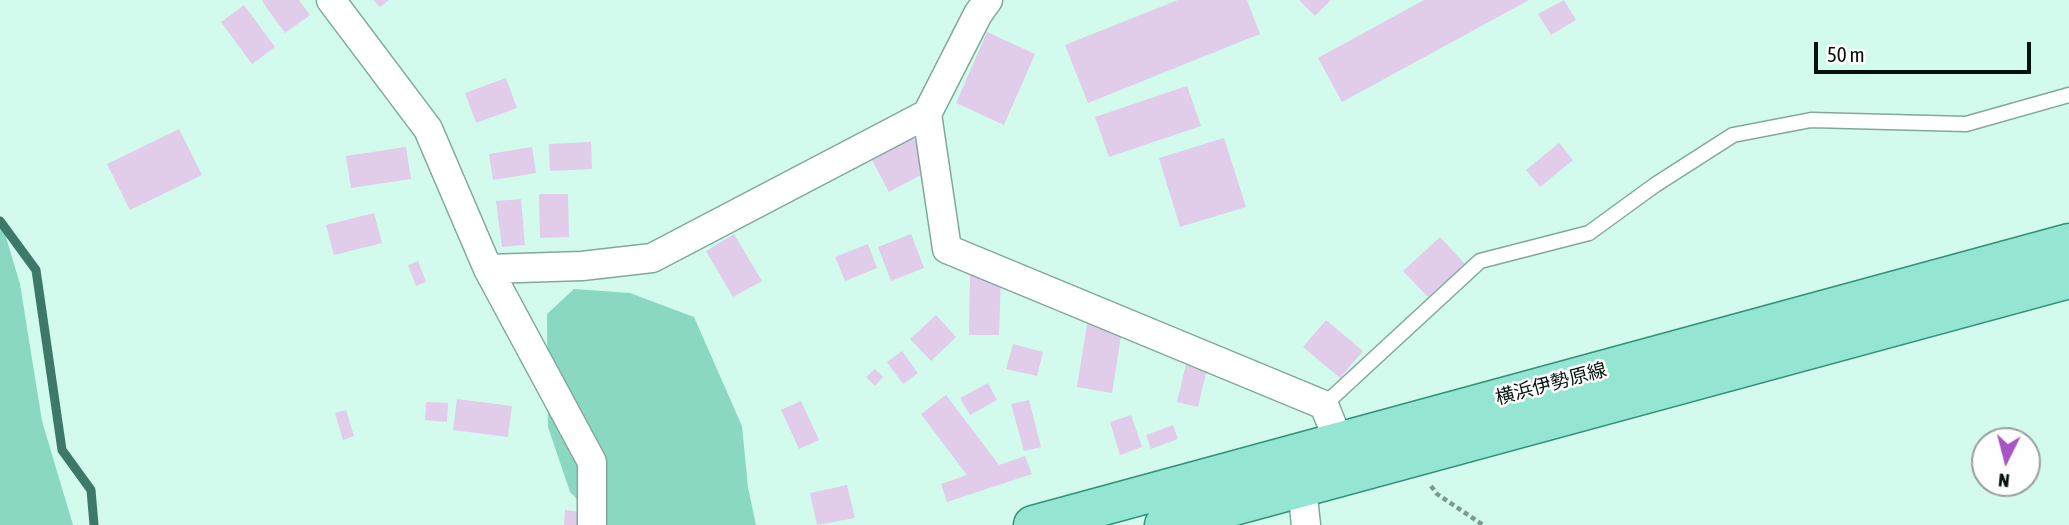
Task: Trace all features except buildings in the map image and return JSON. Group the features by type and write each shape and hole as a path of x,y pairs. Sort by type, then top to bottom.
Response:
{"main road":[{"name":"横浜伊勢原線","path":"1033,525 2069,243"},
{"name":"横浜伊勢原線","path":"1164,525 1304,506 1418,455 2069,279"}],"street":[{"path":"331,0 428,129 488,269 592,462 592,525"},
{"path":"488,269 582,266 652,258 927,114 988,0"},
{"path":"927,114 947,249 1324,405 1339,442"}],"lane":[{"path":"1324,405 1480,261 1589,233 1655,185 1733,135 1811,120 1966,124 2069,95"}],"path":[{"path":"1418,455 1427,480 1437,494 1483,525"}],"green space":[{"path":"0,217 20,284 42,421 73,525 0,525"},
{"path":"574,289 630,293 694,317 742,426 748,487 756,525 602,525 570,492 548,427 547,314"}],"waterway":[{"path":"0,221 36,270 62,450 91,490 94,525"}]}
